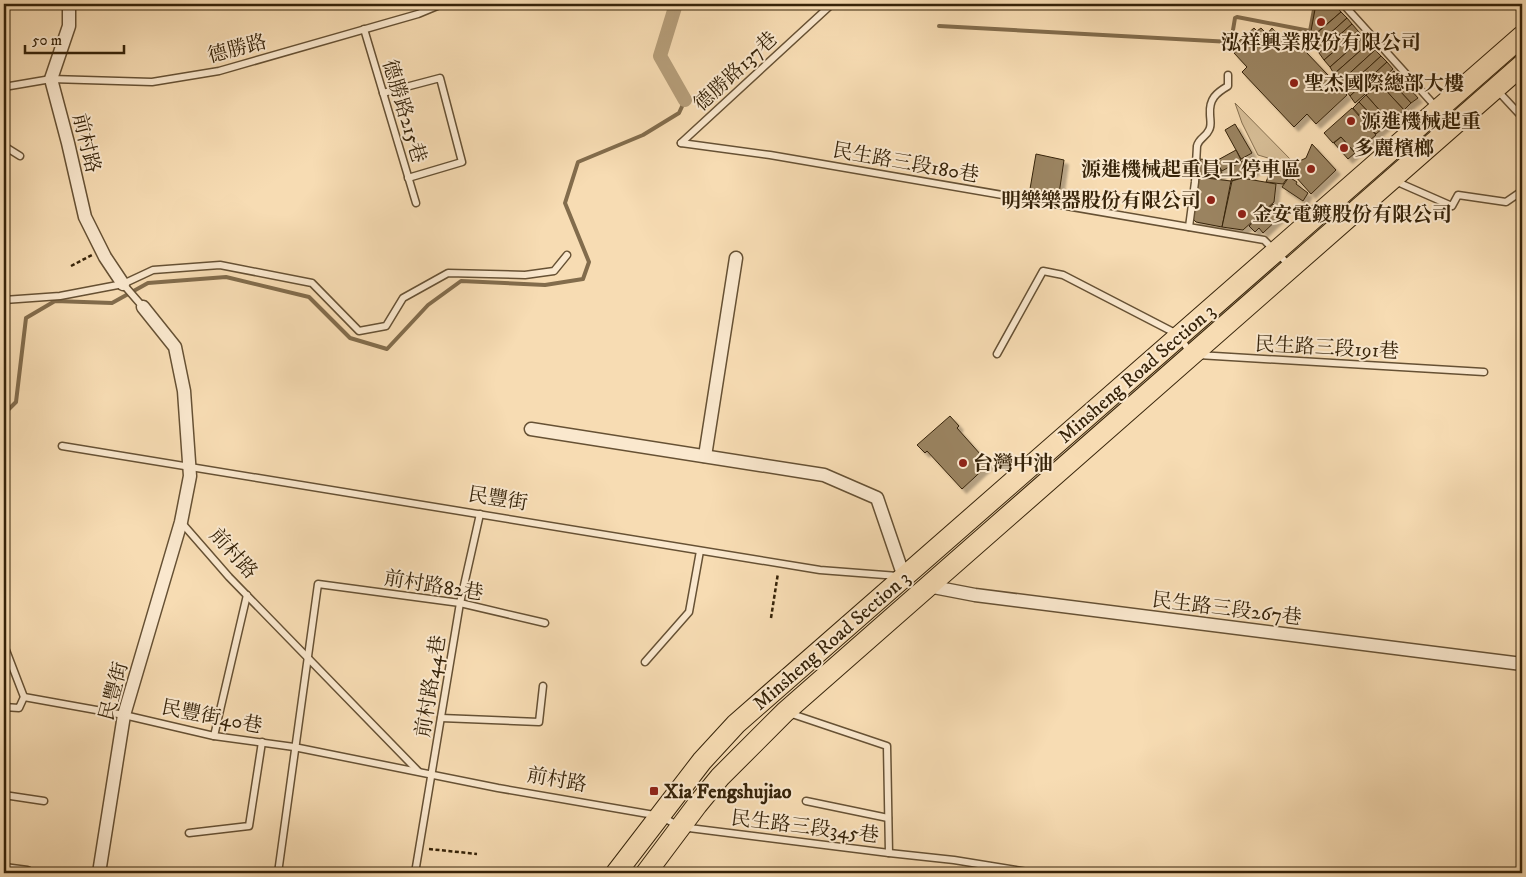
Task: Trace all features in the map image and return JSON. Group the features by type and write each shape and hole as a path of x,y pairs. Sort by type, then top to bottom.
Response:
{"main road":[{"name":"Minsheng Road Section 3","path":"616,873 702,761 736,724 916,582 1191,355 1391,179 1488,80 1522,36"},
{"name":"Minsheng Road Section 3","path":"646,873 720,777 784,712 916,582 1179,335 1438,109 1488,80 1522,65"}],"street":[{"path":"50,79 69,26 69,4"},
{"name":"前村路","path":"50,79 68,143 85,217 105,258 123,284"},
{"path":"705,456 736,258"},
{"name":"前村路","path":"143,307 175,347 184,391 190,476 182,522"},
{"path":"531,429 824,475 877,498 916,582"},
{"name":"民豐街","path":"99,873 124,715 182,522"},
{"name":"民生路三段267巷","path":"916,582 975,595 1522,664"},
{"path":"4,870 27,873"}],"lane":[{"name":"德勝路","path":"4,87 50,79 152,82 219,71 418,14 442,4"},
{"name":"德勝路137巷","path":"681,143 832,4"},
{"path":"1343,4 1438,109"},
{"name":"德勝路215巷","path":"364,29 416,203"},
{"path":"1189,227 1198,141 1210,130 1212,98 1216,93 1228,86 1228,75"},
{"path":"383,94 440,78 462,162 408,178"},
{"path":"1488,80 1522,117"},
{"name":"民生路三段180巷","path":"681,143 770,155 1264,240 1291,267"},
{"path":"4,146 20,156"},
{"path":"1391,179 1452,206 1458,195 1506,202 1522,191"},
{"path":"4,300 60,296 123,284 153,270 220,265 312,283 359,331 386,326 403,298 448,273 526,275 554,271 567,255"},
{"path":"997,354 1043,271 1063,275 1179,335 1191,355"},
{"path":"123,284 143,307"},
{"name":"民生路三段191巷","path":"1191,355 1484,372"},
{"name":"民豐街","path":"62,446 779,564 916,582"},
{"name":"前村路44巷","path":"415,873 460,603 480,514"},
{"name":"前村路","path":"182,522 247,595 419,772"},
{"path":"645,662 689,612 700,550"},
{"name":"前村路82巷","path":"307,658 318,584 460,603 545,623"},
{"path":"214,736 247,595"},
{"path":"4,645 24,697 19,708 4,707"},
{"path":"278,873 307,658"},
{"path":"441,718 539,722 543,686"},
{"name":"民豐街40巷","path":"24,697 124,715 214,736 294,747"},
{"path":"784,712 887,746 888,853"},
{"path":"189,833 249,826 262,742"},
{"name":"前村路","path":"294,747 498,788 660,816"},
{"path":"4,795 44,801"},
{"path":"806,801 888,818"},
{"name":"民生路三段345巷","path":"660,816 681,826 954,860 1034,873"}],"path":[{"path":"71,266 102,250"},
{"path":"771,618 779,564"},
{"path":"420,848 477,854"}],"shaded area":[{"path":"1235,103 1292,161 1288,164 1258,155 1242,123"}],"building":[{"name":"泓祥興業股份有限公司","path":"1316,4 1334,4 1341,12 1314,35 1311,31"},
{"path":"1341,12 1347,18 1315,47 1309,40"},
{"path":"1347,18 1352,24 1319,53 1315,47"},
{"path":"1352,24 1358,31 1324,60 1319,53"},
{"name":"聖杰國際總部大樓","path":"1254,28 1257,31 1261,28 1267,34 1272,28 1280,37 1286,31 1347,95 1316,124 1307,114 1294,127 1242,72 1247,67 1234,53 1242,46 1238,42"},
{"path":"1358,31 1364,37 1330,67 1324,60"},
{"path":"1364,37 1369,43 1334,74 1330,67"},
{"path":"1369,43 1375,50 1340,82 1334,74"},
{"path":"1375,50 1381,56 1345,89 1340,82"},
{"path":"1381,56 1387,62 1350,96 1345,89"},
{"path":"1387,62 1393,69 1355,103 1350,96"},
{"path":"1394,71 1418,98 1411,103 1387,77"},
{"path":"1387,77 1411,103 1404,110 1380,84"},
{"path":"1380,84 1404,110 1390,122 1366,95"},
{"path":"1366,95 1390,122 1383,128 1359,102"},
{"name":"源進機械起重","path":"1359,102 1383,128 1376,134 1353,108"},
{"name":"源進機械起重","path":"1352,108 1376,135 1355,153 1341,137 1333,143 1324,133"},
{"path":"1235,124 1252,153 1241,159 1225,130"},
{"name":"多麗檳榔","path":"1341,137 1355,153 1348,159 1334,143"},
{"name":"源進機械起重員工停車區","path":"1312,144 1336,170 1311,194 1287,167 1306,158"},
{"path":"1236,150 1241,160 1222,171 1216,161"},
{"path":"1036,154 1064,160 1059,194 1030,189"},
{"path":"1252,157 1259,168 1251,173 1245,162"},
{"path":"1200,159 1216,161 1222,173 1220,179 1198,176"},
{"path":"1243,161 1251,175 1231,181 1233,175 1232,167"},
{"path":"1277,170 1290,174 1283,184 1266,182 1270,172"},
{"name":"明樂樂器股份有限公司","path":"1198,177 1231,181 1222,227 1196,222 1193,219"},
{"path":"1289,177 1308,193 1303,201 1282,187"},
{"name":"金安電鍍股份有限公司","path":"1242,178 1276,184 1274,202 1243,230 1222,227 1232,181"},
{"path":"1273,204 1283,214 1263,233 1259,228 1255,232 1249,226"},
{"path":"950,416 959,426 957,428 989,464 962,489 927,451 925,453 917,445"}],"waterway":[{"path":"676,4 660,56 685,100"},
{"path":"939,26 1231,42 1235,18 1237,17 1310,31 1315,4"},
{"path":"4,414 16,402 26,318 55,301 112,303 148,283 226,277 309,297 350,338 387,349 428,305 461,281 545,285 583,279 589,262 565,203 578,162 643,135 679,113 685,100"}],"place":[{"name":"泓祥興業股份有限公司","path":"1321,22"},
{"name":"聖杰國際總部大樓","path":"1294,83"},
{"name":"源進機械起重","path":"1351,121"},
{"name":"多麗檳榔","path":"1344,148"},
{"name":"源進機械起重員工停車區","path":"1311,169"},
{"name":"明樂樂器股份有限公司","path":"1211,200"},
{"name":"金安電鍍股份有限公司","path":"1242,214"},
{"name":"台灣中油","path":"963,463"},
{"name":"Xia Fengshujiao","path":"654,791"}]}
